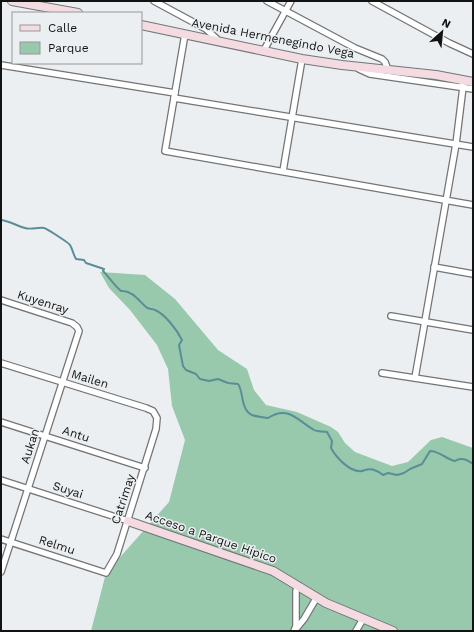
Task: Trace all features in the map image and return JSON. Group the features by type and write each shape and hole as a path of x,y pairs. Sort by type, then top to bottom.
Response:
{"street":[{"path":"12,1 44,4 74,12"},
{"path":"154,1 206,29 218,40"},
{"path":"267,1 355,48 382,59 388,70"},
{"path":"264,50 291,1"},
{"path":"372,1 449,43 473,54"},
{"name":"Avenida Hermenegindo Vega","path":"142,25 302,58 354,66 436,75 463,84 473,82"},
{"path":"185,34 165,151 473,205"},
{"path":"283,171 302,58"},
{"path":"1,65 292,117 473,147"},
{"path":"354,66 370,74 463,84 473,89"},
{"path":"415,378 456,144 463,84"},
{"path":"434,267 473,274"},
{"name":"Kuyenray","path":"1,300 72,323 77,327"},
{"path":"391,316 473,330"},
{"name":"Aukan","path":"1,572 63,383 79,331 77,327"},
{"name":"Mailen","path":"1,363 153,411 157,418 156,429"},
{"path":"382,373 473,387"},
{"name":"Antu","path":"1,422 145,468"},
{"name":"Catrimay","path":"106,572 117,554 156,429"},
{"name":"Suyai","path":"1,480 128,521"},
{"name":"Acceso a Parque Hípico","path":"128,521 273,571 326,603 393,631"},
{"name":"Relmu","path":"1,539 106,572"},
{"path":"294,631 296,591 298,586"},
{"path":"294,631 304,619 317,597"},
{"path":"356,631 363,619"}],"green space":[{"path":"100,272 145,275 175,299 218,350 247,369 254,390 266,405 297,412 331,427 338,432 345,443 355,452 392,466 408,462 431,440 442,437 473,448 473,631 91,631 106,573 169,502 185,440 172,406 168,369 157,345 130,310 109,288"}],"waterway":[{"path":"1,220 27,229 44,228 66,242 70,245 76,259 84,260 86,263 104,269 103,271 121,291 129,292 147,308 154,309 167,319 182,340 179,345 183,366 186,370 196,374 200,379 209,381 218,379 228,383 238,384 244,405 248,412 252,415 268,418 275,414 287,413 297,418 315,431 327,432 332,441 331,448 333,452 344,464 353,470 362,471 367,469 377,471 383,475 388,473 397,475 422,464 430,451 437,452 455,461 460,459 469,461 473,464"}]}
